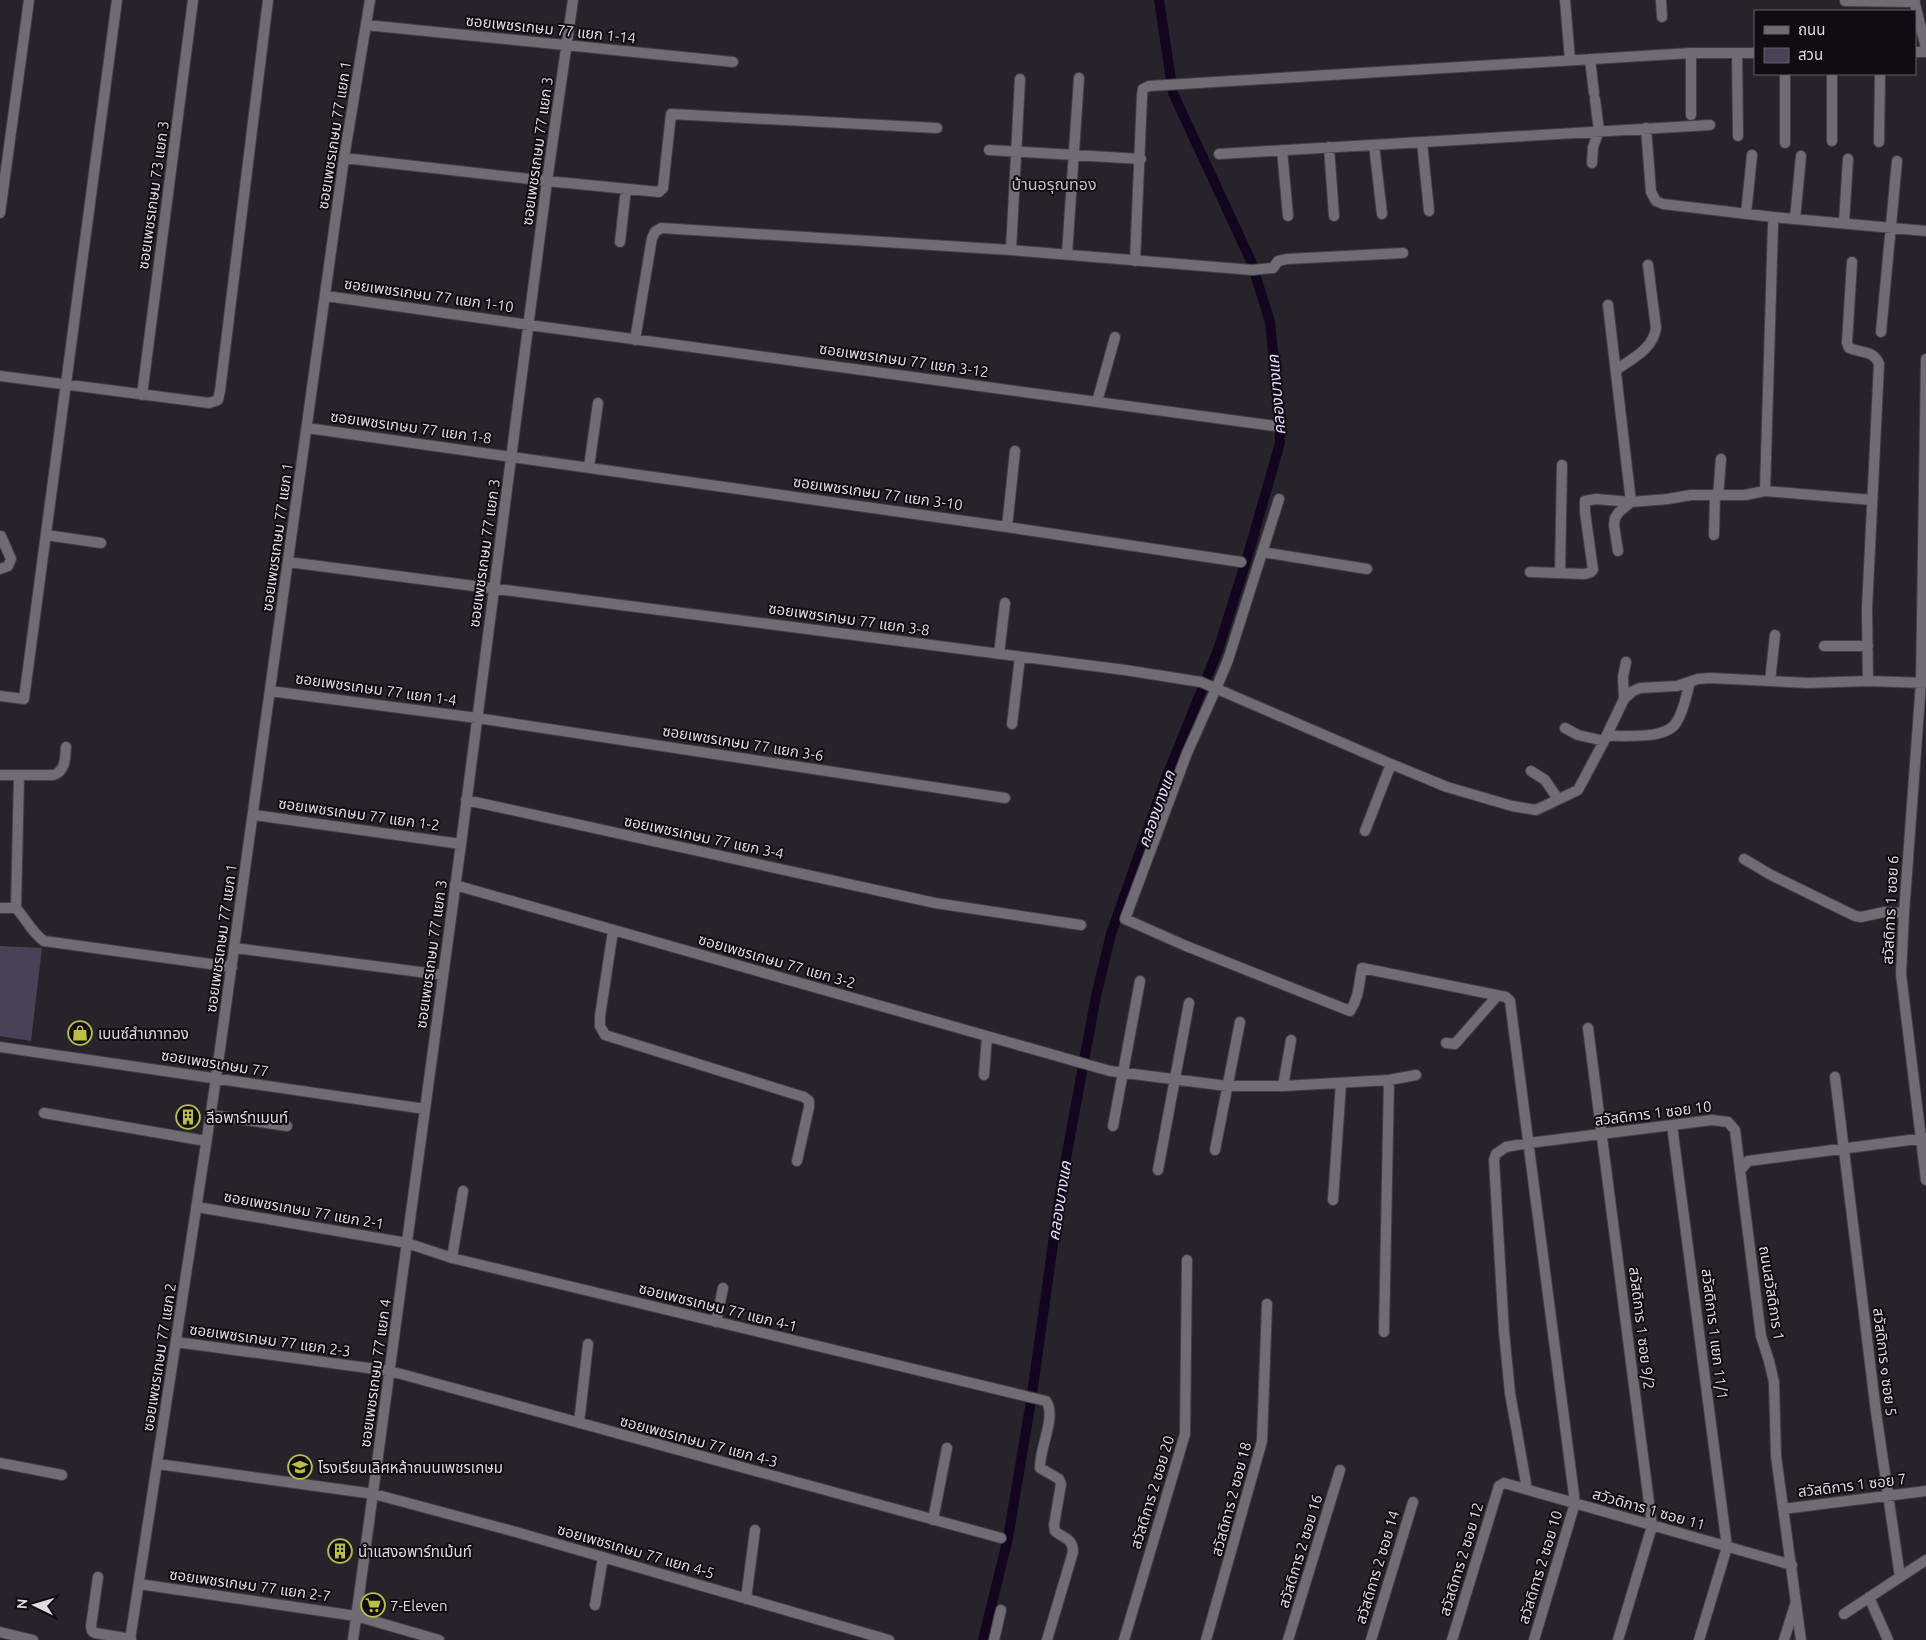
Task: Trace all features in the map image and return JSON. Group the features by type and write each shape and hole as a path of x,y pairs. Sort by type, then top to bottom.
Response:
{"street":[{"path":"0,213 29,0"},
{"path":"0,696 24,699 117,0"},
{"name":"ซอยเพชรเกษม 73 แยก 3","path":"142,395 193,0"},
{"path":"0,376 209,403 218,400 268,0"},
{"name":"ซอยเพชรเกษม 77 แยก 1","path":"216,1078 344,158 370,0"},
{"name":"ซอยเพชรเกษม 77 แยก 3","path":"425,1109 547,181 573,0"},
{"path":"1565,0 1570,60"},
{"path":"1661,0 1662,17"},
{"path":"1845,1 1914,1 1926,48"},
{"name":"ซอยเพชรเกษม 77 แยก 1-14","path":"366,25 733,62"},
{"path":"1135,261 1141,159 1142,96 1143,89 1148,86 1690,53 1754,53"},
{"path":"1690,53 1691,115"},
{"path":"1737,53 1738,136"},
{"path":"1590,59 1599,131 1593,147 1592,163"},
{"path":"1785,75 1785,142"},
{"path":"1832,75 1832,141"},
{"path":"1879,142 1880,75"},
{"path":"1067,254 1079,78"},
{"path":"1011,250 1020,79"},
{"path":"344,158 658,192 663,188 670,114 937,128"},
{"path":"1218,154 1710,125"},
{"path":"1646,128 1651,192 1656,201 1663,204 1795,219 1926,230"},
{"path":"1422,142 1430,210"},
{"path":"1374,145 1382,214"},
{"path":"1329,147 1334,216"},
{"path":"989,150 1141,159"},
{"path":"1282,150 1288,216"},
{"path":"1746,214 1752,155"},
{"path":"1795,219 1800,156"},
{"path":"1844,223 1848,159"},
{"path":"1881,332 1897,161"},
{"path":"620,242 626,189"},
{"path":"1765,491 1773,224"},
{"path":"635,340 652,238 655,232 661,228 1011,250 1135,261 1266,269 1278,261 1287,258 1403,253"},
{"path":"1852,262 1847,343 1849,348 1855,351 1871,353 1877,358 1879,364 1867,609 1868,681"},
{"path":"1616,370 1648,347 1655,338 1656,328 1648,265"},
{"name":"ซอยเพชรเกษม 77 แยก 1-10","path":"326,296 529,325"},
{"path":"1608,305 1631,502"},
{"name":"ซอยเพชรเกษม 77 แยก 3-12","path":"529,325 1275,426"},
{"path":"1097,402 1115,337"},
{"name":"สวัสดิการ 1 ซอย 6","path":"1926,359 1924,683 1904,913 1902,985 1923,1139 1926,1180"},
{"path":"589,467 598,404"},
{"name":"ซอยเพชรเกษม 77 แยก 1-8","path":"307,428 511,457"},
{"path":"1007,527 1015,451"},
{"name":"ซอยเพชรเกษม 77 แยก 3-10","path":"511,457 1241,562"},
{"path":"1714,535 1721,459"},
{"path":"1560,573 1562,465"},
{"path":"1530,572 1585,574 1592,572 1585,512 1586,502 1596,499 1631,502 1690,496 1744,495 1765,491 1872,500"},
{"path":"1279,499 1216,689 1187,753 1125,918 1186,946 1350,1011 1355,1004 1362,968 1506,997 1510,1001 1575,1503"},
{"path":"1618,552 1614,525 1615,518 1631,502"},
{"path":"46,535 101,543"},
{"path":"0,570 8,566 11,559 1,536"},
{"path":"1262,552 1367,569"},
{"name":"ซอยเพชรเกษม 77 แยก 3-8","path":"288,562 1147,673 1201,682 1447,787 1536,810 1578,790 1624,699"},
{"path":"999,654 1005,603"},
{"path":"1770,681 1775,635"},
{"path":"1824,646 1868,646"},
{"path":"1012,724 1020,657"},
{"path":"1624,699 1623,677 1626,662"},
{"path":"1624,699 1640,688 1678,686 1698,678 1808,684 1868,681 1924,683"},
{"path":"1565,728 1578,735 1605,739 1663,734 1670,730 1681,714 1690,682"},
{"name":"ซอยเพชรเกษม 77 แยก 1-4","path":"270,690 477,718"},
{"name":"ซอยเพชรเกษม 77 แยก 3-6","path":"477,718 1005,798"},
{"path":"0,775 54,775 59,773 64,764 66,747"},
{"path":"1365,831 1391,764"},
{"path":"1531,771 1545,780 1558,799"},
{"path":"19,775 16,908 37,936 44,941 232,967"},
{"name":"ซอยเพชรเกษม 77 แยก 3-4","path":"466,800 935,904 1081,925"},
{"name":"ซอยเพชรเกษม 77 แยก 1-2","path":"254,814 461,844"},
{"path":"1744,859 1771,875 1855,916 1884,912 1904,913"},
{"name":"ซอยเพชรเกษม 77 แยก 3-2","path":"455,885 1091,1066 1124,1073 1227,1086 1341,1083 1389,1080 1416,1075"},
{"path":"0,908 16,908"},
{"path":"613,931 600,1016 600,1026 605,1035 804,1097 809,1101 809,1108 797,1161"},
{"path":"234,948 443,975"},
{"path":"1113,1126 1140,981"},
{"path":"1446,1043 1455,1044 1497,996"},
{"path":"1158,1170 1189,1003"},
{"path":"1215,1150 1240,1022"},
{"name":"สวัสดิการ 1 ซอย 9/2","path":"1588,1028 1652,1526"},
{"path":"984,1075 987,1036"},
{"path":"1283,1086 1291,1040"},
{"name":"ซอยเพชรเกษม 77","path":"0,1047 216,1078 365,1102 425,1109"},
{"name":"สวัสดิการ ๑ ซอย 5","path":"1836,1077 1843,1149 1887,1497 1900,1577"},
{"name":"ซอยเพชรเกษม 77 แยก 2","path":"130,1640 216,1078"},
{"path":"1384,1332 1389,1080"},
{"path":"1333,1200 1341,1083"},
{"name":"ซอยเพชรเกษม 77 แยก 4","path":"353,1640 425,1109"},
{"path":"44,1113 206,1141"},
{"path":"210,1115 287,1126"},
{"name":"สวัสดิการ 1 ซอย 10","path":"1527,1489 1510,1393 1504,1332 1494,1160 1496,1154 1506,1147 1529,1143 1712,1120 1728,1122 1735,1130 1740,1171"},
{"name":"สวัสดิการ 1 แยก 11/1","path":"1672,1125 1727,1547"},
{"path":"1740,1171 1748,1161 1923,1139"},
{"name":"ถนนสวัสดิการ 1","path":"1740,1171 1756,1308 1761,1336 1774,1382 1776,1456 1801,1640"},
{"path":"452,1258 463,1191"},
{"name":"ซอยเพชรเกษม 77 แยก 2-1","path":"197,1207 407,1243"},
{"name":"ซอยเพชรเกษม 77 แยก 4-1","path":"407,1243 452,1258 1046,1401 1050,1406 1050,1412 1040,1468 1059,1479 1061,1484 1054,1525 1055,1531 1070,1540 1073,1545 1073,1552 1047,1640"},
{"name":"สวัสดิการ 2 ซอย 20","path":"1124,1640 1185,1434 1187,1260"},
{"path":"716,1322 723,1288"},
{"name":"สวัสดิการ 2 ซอย 18","path":"1206,1640 1262,1441 1267,1304"},
{"name":"ซอยเพชรเกษม 77 แยก 2-3","path":"176,1342 390,1371"},
{"path":"579,1423 588,1344"},
{"name":"ซอยเพชรเกษม 77 แยก 4-3","path":"390,1371 1001,1538"},
{"path":"933,1520 947,1448"},
{"path":"0,1463 62,1475"},
{"name":"ซอยเพชรเกษม 77 แยก 4-5","path":"158,1464 374,1494 516,1532 746,1598 852,1635 889,1640"},
{"name":"สวัสดิการ 2 ซอย 16","path":"1288,1640 1340,1470"},
{"name":"สวัวดิการ 1 ซอย 11","path":"1500,1486 1504,1483 1527,1489 1792,1565"},
{"name":"สวัสดิการ 2 ซอย 12","path":"1452,1640 1500,1486"},
{"name":"สวัสดิการ 1 ซอย 7","path":"1783,1509 1926,1491"},
{"name":"สวัสดิการ 2 ซอย 14","path":"1371,1640 1413,1502"},
{"name":"สวัสดิการ 2 ซอย 10","path":"1534,1640 1575,1503"},
{"path":"1618,1640 1652,1526"},
{"path":"746,1598 755,1530"},
{"path":"1699,1640 1727,1547"},
{"path":"595,1605 603,1557"},
{"path":"1844,1614 1900,1577 1925,1565"},
{"path":"98,1577 91,1626 92,1631 130,1640"},
{"name":"ซอยเพชรเกษม 77 แยก 2-7","path":"139,1584 356,1616 439,1640"},
{"path":"1870,1597 1888,1640"},
{"path":"1784,1640 1796,1602"},
{"path":"994,1640 1001,1610"},
{"path":"0,1632 33,1640"}],"green space":[{"path":"0,946 42,948 31,1041 0,1036"}],"waterway":[{"name":"คลองบางแค","path":"983,1640 1008,1538 1031,1401 1062,1180 1096,996 1111,934 1166,778 1218,650 1280,443 1279,410 1270,322 1251,261 1173,93 1159,0"}],"place":[{"name":"เบนซ์สำเภาทอง","path":"80,1033"},
{"name":"ลีอพาร์ทเมนท์","path":"188,1117"},
{"name":"โรงเรียนเลิศหล้าถนนเพชรเกษม","path":"300,1467"},
{"name":"นำแสงอพาร์ทเม้นท์","path":"340,1551"},
{"name":"7-Eleven","path":"373,1605"}],"district":[{"name":"บ้านอรุณทอง","path":"1054,184"}]}
